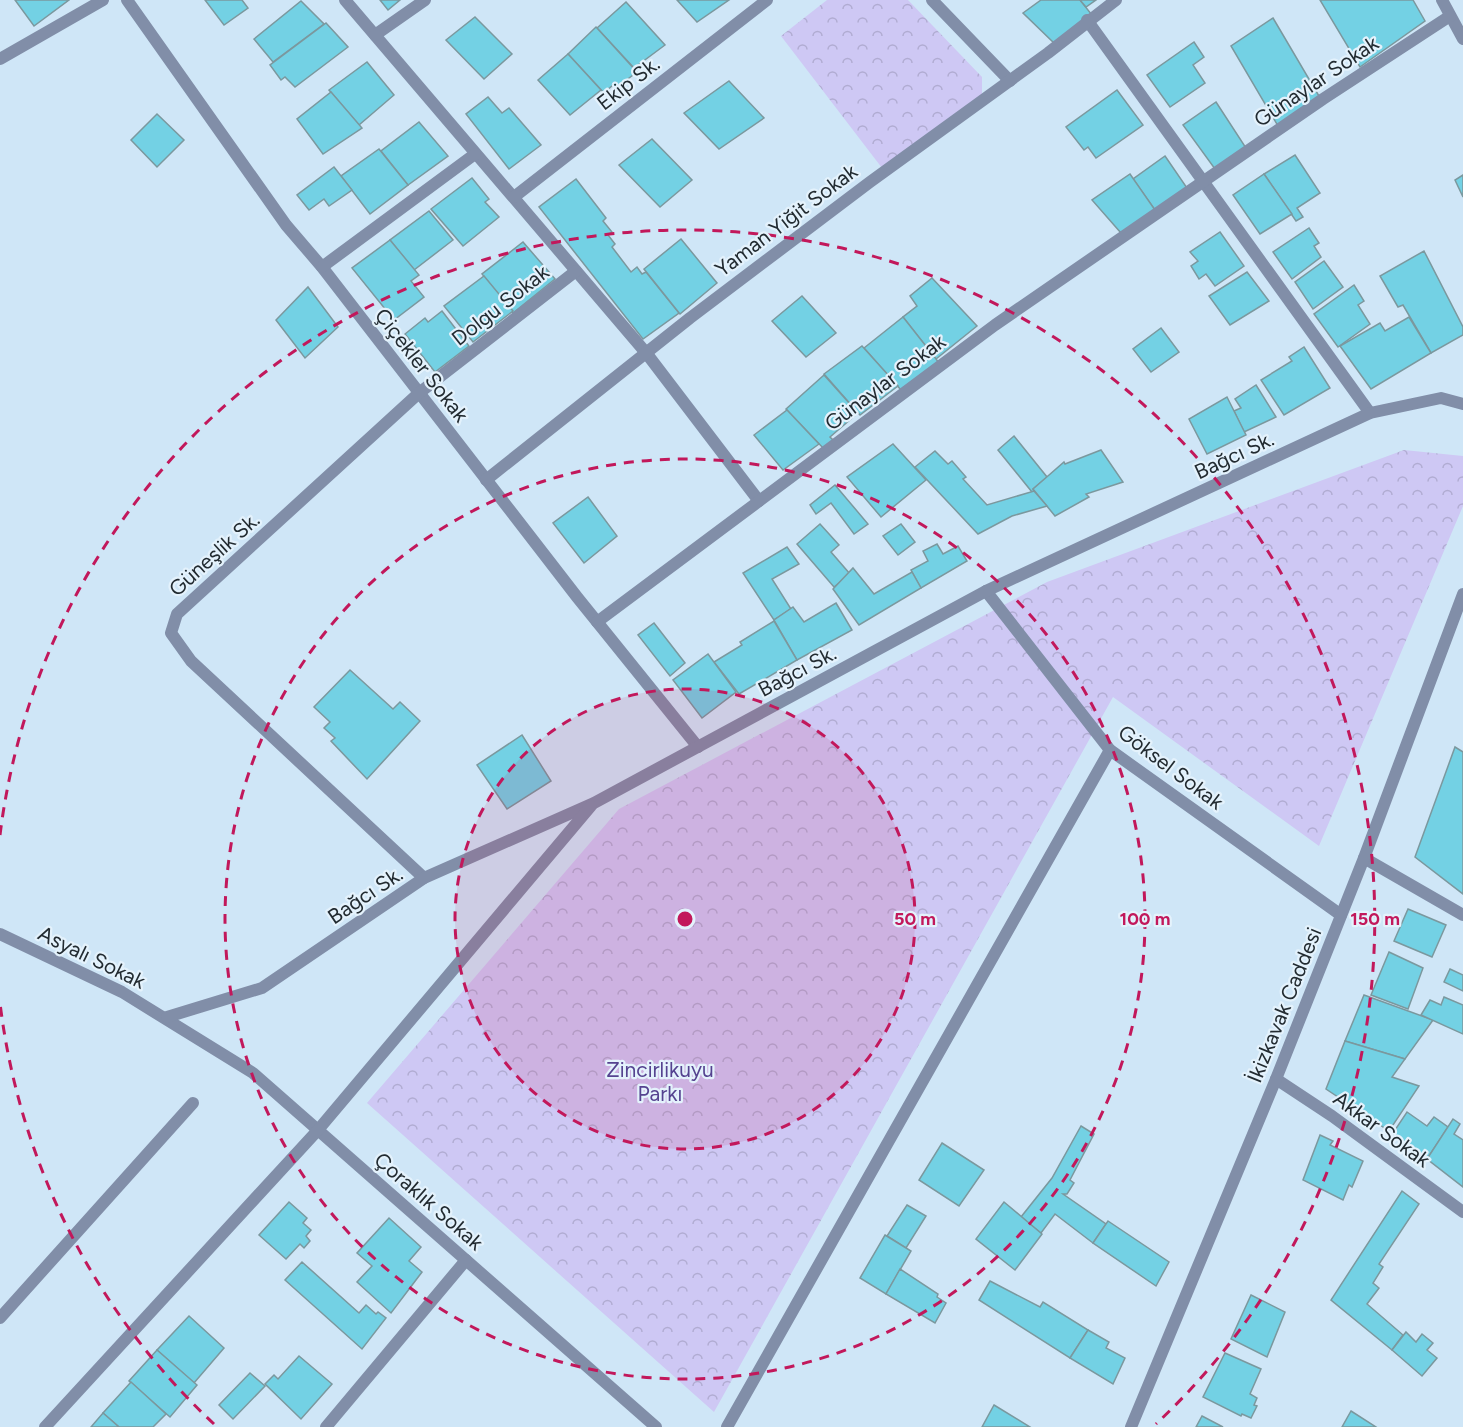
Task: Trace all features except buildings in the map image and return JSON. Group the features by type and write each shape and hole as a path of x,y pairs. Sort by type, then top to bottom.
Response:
{"street":[{"path":"0,59 103,0"},
{"name":"Çiçekler Sokak","path":"127,0 286,225 322,267 597,622 698,747"},
{"path":"345,0 647,354 759,501"},
{"path":"375,35 425,0"},
{"name":"Ekip Sk.","path":"514,197 767,0"},
{"path":"932,0 1010,81"},
{"name":"Yaman Yiğit Sokak","path":"486,480 690,318 1116,0"},
{"path":"1442,0 1463,39"},
{"name":"Günaylar Sokak","path":"597,622 964,347 1203,180 1450,16"},
{"path":"1087,20 1370,413"},
{"path":"322,267 476,154"},
{"name":"Dolgu Sokak","path":"419,393 576,271"},
{"name":"Güneşlik Sk.","path":"419,393 177,614 171,633 191,661 424,878"},
{"name":"Bağcı Sk.","path":"166,1017 262,988 424,878 594,803 986,591 1370,413 1441,398 1463,404"},
{"name":"Göksel Sokak","path":"986,591 1110,750 1341,915"},
{"name":"İkizkavak Caddesi","path":"1131,1427 1276,1080 1364,858 1463,594"},
{"path":"727,1427 1110,750"},
{"path":"45,1427 318,1130 594,803"},
{"path":"1364,858 1463,915"},
{"name":"Asyalı Sokak","path":"0,934 122,992 166,1017"},
{"name":"Çoraklık Sokak","path":"166,1017 253,1073 656,1427"},
{"name":"Akkar Sokak","path":"1276,1080 1332,1116 1463,1212"},
{"path":"0,1318 193,1103"},
{"path":"326,1427 466,1260"}],"green space":[{"path":"827,0 908,0 982,77 982,95 882,168 781,36"},
{"name":"Zincirlikuyu Parkı","path":"1404,450 1463,456 1463,506 1319,846 1113,697 714,1412 367,1103 619,809 1047,582"}]}
